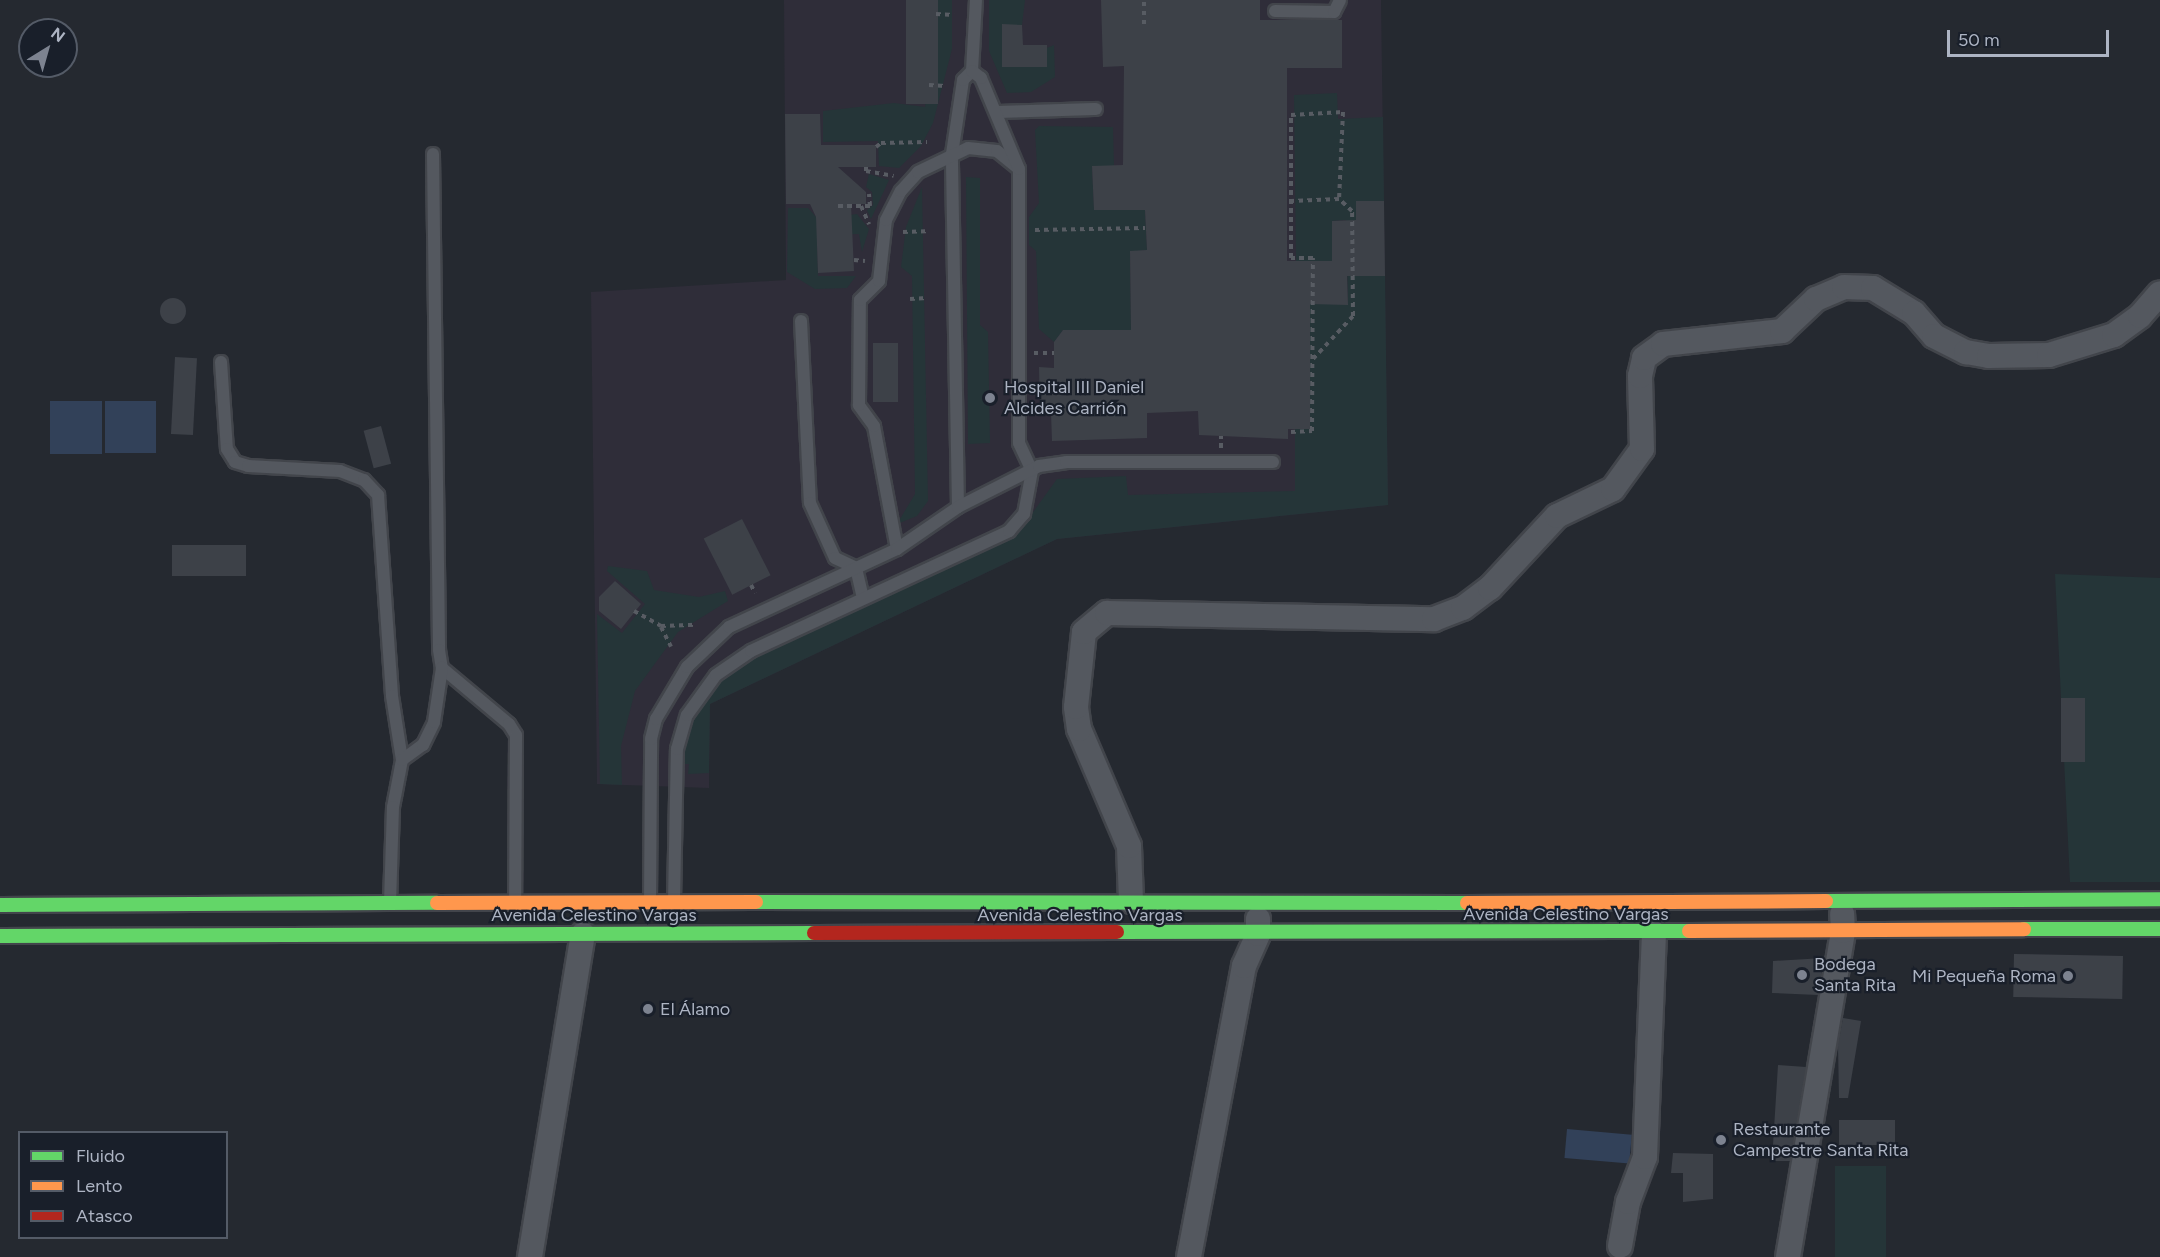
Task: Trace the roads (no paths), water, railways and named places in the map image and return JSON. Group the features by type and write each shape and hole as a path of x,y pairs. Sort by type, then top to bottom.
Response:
{"highway":[{"name":"Avenida Celestino Vargas","path":"0,936 39,920 391,919 583,933 649,918 674,904 1131,901 1259,904 2160,899"},
{"path":"1976,900 1976,932"},
{"path":"1618,933 1619,901"},
{"path":"1450,902 1450,932"},
{"path":"897,903 899,932"},
{"name":"Avenida Celestino Vargas","path":"0,904 39,920 391,919 515,904 649,918 675,935 899,932 1258,934 1976,932 2160,929"}],"street":[{"path":"1131,901 1129,846 1079,729 1076,707 1084,632 1107,612 1434,619 1463,608 1481,595 1557,516 1612,489 1625,474 1642,449 1640,376 1644,358 1663,344 1782,331 1816,299 1844,286 1873,288 1914,313 1934,336 1966,352 1989,356 2049,355 2114,335 2140,316 2160,292"},
{"path":"1788,1257 1843,932 1841,899"},
{"path":"1189,1257 1244,966 1258,934 1259,904"},
{"path":"530,1257 583,933"},
{"path":"1620,1246 1628,1202 1646,1158 1654,933"}],"lane":[{"path":"958,507 952,154 963,80 972,70 976,0"},
{"path":"1275,12 1334,12 1340,0"},
{"path":"675,935 676,749 687,715 699,695 732,661 1018,524 1024,514 1032,471 1018,443 1019,169 981,78 972,70"},
{"path":"996,112 1096,109"},
{"path":"897,549 874,426 859,405 860,300 879,280 886,220 901,191 918,172 968,148 997,151 1019,169"},
{"path":"402,760 423,746 434,722 442,668 433,154"},
{"path":"801,321 810,503 835,558 856,568"},
{"path":"221,362 227,449 235,462 248,466 340,471 364,480 378,495 392,696 402,760 393,807 391,919"},
{"path":"649,918 651,739 671,689 707,644 729,627 897,549 958,507 1032,471 1066,462 1272,462"},
{"path":"856,568 863,598"},
{"path":"442,668 509,724 516,735 515,904"}],"water":[{"path":"50,401 102,401 102,454 50,454"},
{"path":"105,401 156,401 156,453 105,453"},
{"path":"1567,1129 1632,1135 1629,1164 1564,1158"}],"place":[{"name":"Hospital III Daniel Alcides Carrión","path":"990,398"},
{"name":"Bodega Santa Rita","path":"1802,975"},
{"name":"Mi Pequeña Roma","path":"2068,976"},
{"name":"El Álamo","path":"648,1009"},
{"name":"Restaurante Campestre Santa Rita","path":"1721,1140"}]}
